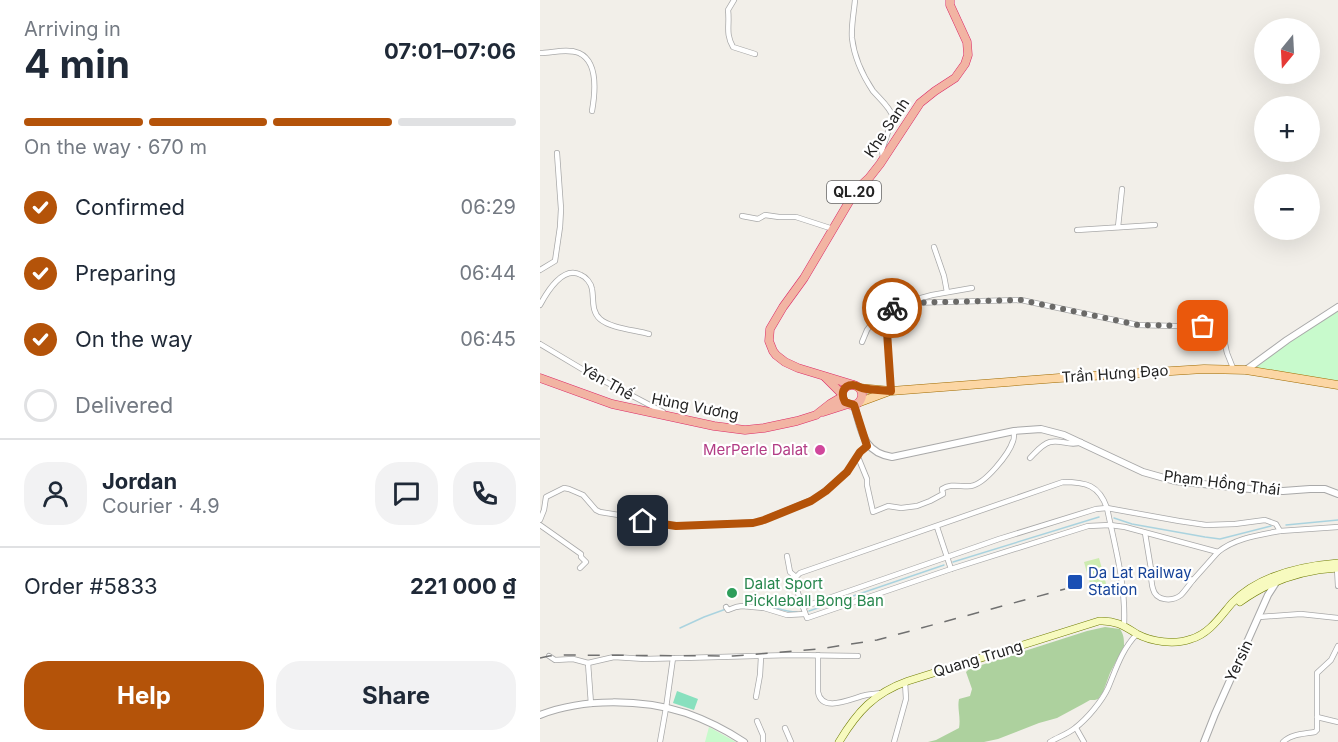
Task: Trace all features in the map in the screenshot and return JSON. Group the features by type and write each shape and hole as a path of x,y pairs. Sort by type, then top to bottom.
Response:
{"highway":[{"name":"Khe Sanh","path":"856,386 785,362 776,355 769,341 770,329 804,278 856,190 884,160 920,103 955,78 965,64 968,56 967,42 950,5 950,0"},
{"name":"Khe Sanh","path":"822,374 849,400"},
{"name":"Hùng Vương","path":"540,378 607,402 675,418 728,428 754,430 816,415 830,404 849,400 848,386 856,386"},
{"path":"849,400 862,393 856,386"}],"main road":[{"name":"Trần Hưng Đạo","path":"849,400 891,391 1168,370 1233,368 1338,385"},
{"name":"Trần Hưng Đạo","path":"856,386 891,391"},
{"path":"1137,634 1162,641 1189,640 1204,633 1232,604 1258,584 1286,572 1316,565 1338,566"},
{"path":"1224,614 1255,592 1277,581 1297,574 1338,566"},
{"name":"Quang Trung","path":"839,742 858,714 869,703 881,693 905,682 1095,622 1108,621 1124,625 1137,634"}],"street":[{"path":"734,0 728,10 729,40 733,47 755,54"},
{"path":"855,0 852,38 857,58 873,90 892,112 893,117 882,150 884,160"},
{"path":"540,53 570,51 579,53 587,59 595,78 592,111"},
{"path":"540,270 555,261 559,234 561,209 557,153"},
{"path":"1119,227 1122,189"},
{"path":"742,216 758,219 765,215 779,218 796,217 833,229"},
{"path":"1077,230 1155,225"},
{"path":"934,247 947,292"},
{"path":"540,304 558,280 566,274 576,272 584,276 592,288 595,313 599,319 615,326 649,334"},
{"path":"891,391 886,325 888,312 924,297 972,288"},
{"path":"899,306 909,303 1021,300 1138,325 1212,327 1224,336 1233,368"},
{"path":"1246,370 1338,307"},
{"path":"862,342 870,326 886,325"},
{"name":"Yên Thế","path":"540,344 587,372 675,418"},
{"path":"540,520 546,497 564,488 583,495 600,512 632,517 651,523 676,526 758,522 816,498 847,472 860,452 867,446 849,400"},
{"name":"Phạm Hồng Thái","path":"867,446 884,456 892,457 1014,431 1029,429 1053,431 1143,472 1175,481 1283,491 1325,489 1338,494"},
{"path":"858,457 867,478 873,512 888,506 910,507 943,494 942,489 946,486 971,486 982,480 1005,455 1014,440 1014,431"},
{"path":"1030,458 1042,445 1049,442 1077,444 1081,442"},
{"path":"1124,625 1125,606 1122,584 1110,525 1107,508 1103,496 1086,484 1076,482 1063,482 800,573 794,582 807,618 1088,526 1110,525 1125,527 1218,552"},
{"path":"803,607 1027,530 1096,509 1107,508 1206,525 1265,520 1276,525 1280,531"},
{"path":"540,525 581,554 586,562 580,568"},
{"path":"937,527 951,569"},
{"path":"1145,532 1153,590 1162,599 1169,600 1183,594 1218,552 1230,543 1280,531 1338,527"},
{"path":"787,556 790,572 796,577"},
{"path":"1338,566 1338,586"},
{"path":"1151,569 1193,580"},
{"name":"Yersin","path":"1204,742 1259,617 1277,581 1286,572"},
{"path":"727,608 742,606 764,608 787,615 805,614"},
{"path":"1259,617 1300,614 1338,618"},
{"path":"1050,742 1076,728 1100,701 1121,657 1137,634"},
{"path":"1283,742 1287,738 1317,730 1317,673 1331,660 1338,646"},
{"path":"818,655 818,692 823,702 837,703 881,693"},
{"path":"549,656 555,660 573,659 588,663 614,657 645,659 858,656"},
{"path":"756,697 761,657"},
{"path":"660,742 673,658"},
{"path":"588,663 591,704"},
{"path":"894,742 906,699 905,682"},
{"path":"540,715 570,706 591,704 621,703 666,708 700,718 744,742"},
{"path":"1317,717 1338,722"},
{"path":"756,721 763,735 763,742"},
{"path":"785,728 791,742"},
{"path":"1076,728 1084,742"}],"green space":[{"path":"1338,311 1338,382 1257,369 1256,365 1265,358"},
{"path":"1099,558 1107,587 1092,591 1084,562"},
{"path":"1105,627 1120,629 1124,637 1124,646 1098,699 1090,700 1057,718 998,739 984,742 928,742 959,728 959,699 970,696 972,689 966,672 969,669"},
{"path":"677,691 698,699 694,710 673,703"},
{"path":"709,727 736,742 705,742"}],"waterway":[{"path":"953,562 1099,517"},
{"path":"1114,518 1132,524 1220,539 1271,526"},
{"path":"1286,525 1338,520"},
{"path":"809,611 944,565"},
{"path":"758,605 797,612"},
{"path":"680,628 726,609"}],"railway":[{"path":"540,658 565,655 733,656 819,649 877,640 1065,589"}],"way so far":[{"path":"892,308 909,303 1021,300 1138,325 1203,326"}],"place":[{"name":"MerPerle Dalat","path":"820,450"},
{"name":"Da Lat Railway Station","path":"1075,582"},
{"name":"Dalat Sport Pickleball Bong Ban","path":"732,593"}],"route":[{"path":"643,521 676,526 758,522 816,498 837,482 867,446 854,405 845,402 842,397 843,391 848,386 854,385 859,388 891,391 886,317 892,308"}]}
